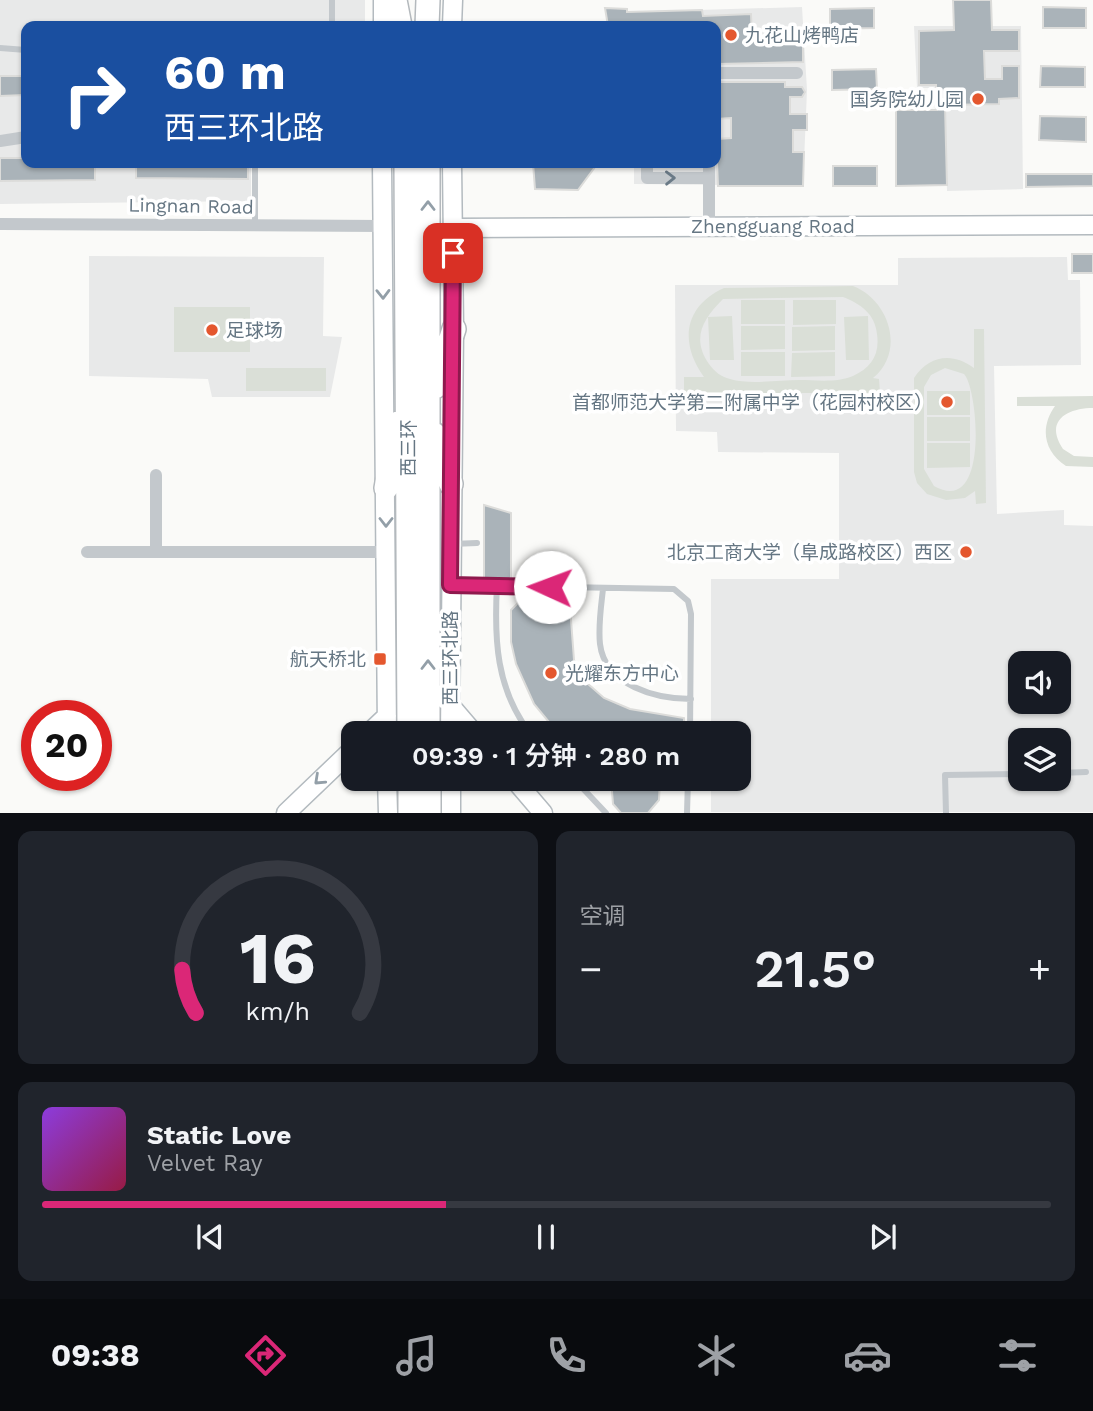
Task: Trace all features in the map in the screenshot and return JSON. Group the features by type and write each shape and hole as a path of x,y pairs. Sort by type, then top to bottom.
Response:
{"highway":[{"path":"395,0 399,21"},
{"path":"406,21 407,0"},
{"name":"西三环","path":"406,168 408,365 427,721"},
{"name":"西三环","path":"410,721 417,544 428,410 428,168"},
{"path":"451,484 428,410 454,329"},
{"path":"386,488 408,365"},
{"path":"410,791 410,813"},
{"path":"429,791 429,813"}],"street":[{"path":"383,0 383,21"},
{"path":"453,0 453,21"},
{"path":"721,73 797,73"},
{"path":"0,141 21,139"},
{"path":"382,168 387,721"},
{"name":"西三环北路","path":"450,721 454,329 452,168"},
{"path":"647,168 647,178 709,178"},
{"path":"709,168 709,227"},
{"name":"Lingnan Road","path":"0,224 382,226"},
{"name":"Zhengguang Road","path":"453,228 1093,225"},
{"path":"156,475 156,551"},
{"path":"87,552 386,552"},
{"path":"450,705 464,721"},
{"path":"286,813 341,760"},
{"path":"387,791 388,813"},
{"path":"451,791 451,813"},
{"path":"524,791 543,813"}],"lane":[{"path":"332,0 332,21"},
{"path":"0,48 21,50"},
{"path":"255,168 255,226"},
{"path":"450,544 477,543"},
{"path":"450,585 674,589 688,601 690,721"},
{"path":"497,585 498,661 507,692 523,721"},
{"path":"603,589 600,647 610,667 628,684 652,695 691,699"},
{"path":"1071,773 1086,772"},
{"path":"946,813 946,775 1008,774"},
{"path":"585,791 606,813"},
{"path":"687,813 688,791"}],"shaded area":[{"path":"0,0 365,0 365,21 21,21 21,168 251,168 251,201 0,204"},
{"path":"802,7 807,90 803,186 634,184 634,168 721,168 721,21 632,21 632,12"},
{"name":"国务院幼儿园","path":"914,26 1021,26 1023,189 947,191 945,111 935,110 933,88 917,88"},
{"path":"89,256 324,257 323,336 342,337 330,397 212,397 208,379 89,376"},
{"name":"北京工商大学（阜成路校区）西区","path":"1067,257 1068,280 1080,280 1081,365 994,366 997,514 1064,510 1064,525 1093,526 1093,812 711,812 711,791 751,791 751,721 711,721 711,579 839,579 839,453 718,452 717,432 676,431 675,285 898,285 898,258"},
{"path":"853,286 866,293 884,314 891,341 883,367 873,378 879,379 880,393 684,393 684,377 704,377 696,364 689,339 694,315 700,305 724,288","holes":["843,297 870,315 876,327 878,342 873,360 853,376 833,380 738,381 718,373 704,355 700,337 702,329 705,321 723,299"]},
{"path":"741,300 785,300 785,324 741,324"},
{"path":"793,300 836,300 836,324 793,325"},
{"name":"足球场","path":"174,307 250,307 250,352 174,352"},
{"path":"732,316 734,360 710,360 708,317"},
{"path":"868,316 869,360 846,360 844,317"},
{"path":"741,326 785,326 785,349 741,350"},
{"path":"835,326 835,350 792,351 792,327"},
{"path":"974,329 984,329 986,503 976,504 975,491 965,498 946,500 927,494 917,483 914,472 914,378 927,364 942,358 958,360 974,368","holes":["945,368 964,374 973,402 975,447 972,468 964,484 952,491 934,486 924,469 924,387 931,375"]},
{"path":"741,352 785,352 785,376 741,376"},
{"path":"835,352 835,376 791,377 792,353"},
{"path":"246,368 326,368 326,391 246,391"},
{"path":"927,391 970,391 970,415 927,415"},
{"path":"1093,396 1093,408 1067,414 1057,424 1056,431 1063,449 1074,456 1093,457 1093,467 1066,466 1052,453 1048,446 1046,430 1055,406 1017,406 1017,397"},
{"path":"927,417 970,417 970,441 927,441"},
{"path":"927,443 970,443 970,467 927,468"}],"building":[{"path":"953,0 991,0 992,30 1019,30 1019,51 984,51 985,79 1002,79 1002,66 1019,66 1019,98 999,99 999,104 945,105 947,185 896,186 896,110 937,110 936,85 919,85 919,31 954,30"},
{"path":"1043,7 1086,8 1086,28 1043,28"},
{"path":"605,8 627,9 627,12 702,10 703,16 751,14 752,39 803,39 803,62 721,64 721,21 607,21"},
{"path":"874,8 874,28 830,29 830,9"},
{"path":"1041,66 1085,67 1085,87 1040,87"},
{"path":"876,69 877,89 832,90 832,70"},
{"path":"0,76 21,76 21,95 0,96"},
{"path":"721,82 785,82 785,87 802,87 805,92 802,97 790,97 790,114 807,114 807,130 793,130 793,152 804,152 803,186 718,186 721,139 731,138 731,118 721,119"},
{"path":"1040,116 1086,117 1086,142 1039,140"},
{"path":"0,158 21,158 21,168 95,168 95,180 0,181"},
{"path":"833,166 877,166 877,186 833,186"},
{"path":"136,168 248,168 248,179 136,178"},
{"path":"533,168 594,168 578,190 535,189"},
{"path":"1026,174 1093,174 1093,186 1026,187"},
{"path":"1072,254 1093,254 1093,273 1072,273"},
{"path":"484,505 511,513 511,579 484,579"},
{"name":"光耀东方中心","path":"518,603 570,606 574,660 587,683 604,698 630,709 684,718 684,721 548,721 534,704 516,664 511,642 511,610"},
{"path":"612,791 659,791 659,800 648,813 621,813 613,804"}],"place":[{"name":"九花山烤鸭店","path":"731,35"},
{"name":"国务院幼儿园","path":"978,99"},
{"name":"足球场","path":"212,330"},
{"name":"首都师范大学第二附属中学（花园村校区）","path":"947,402"},
{"name":"北京工商大学（阜成路校区）西区","path":"966,552"},
{"name":"航天桥北","path":"380,659"},
{"name":"光耀东方中心","path":"551,673"}],"route":[{"path":"453,253 450,585 550,587"}]}
